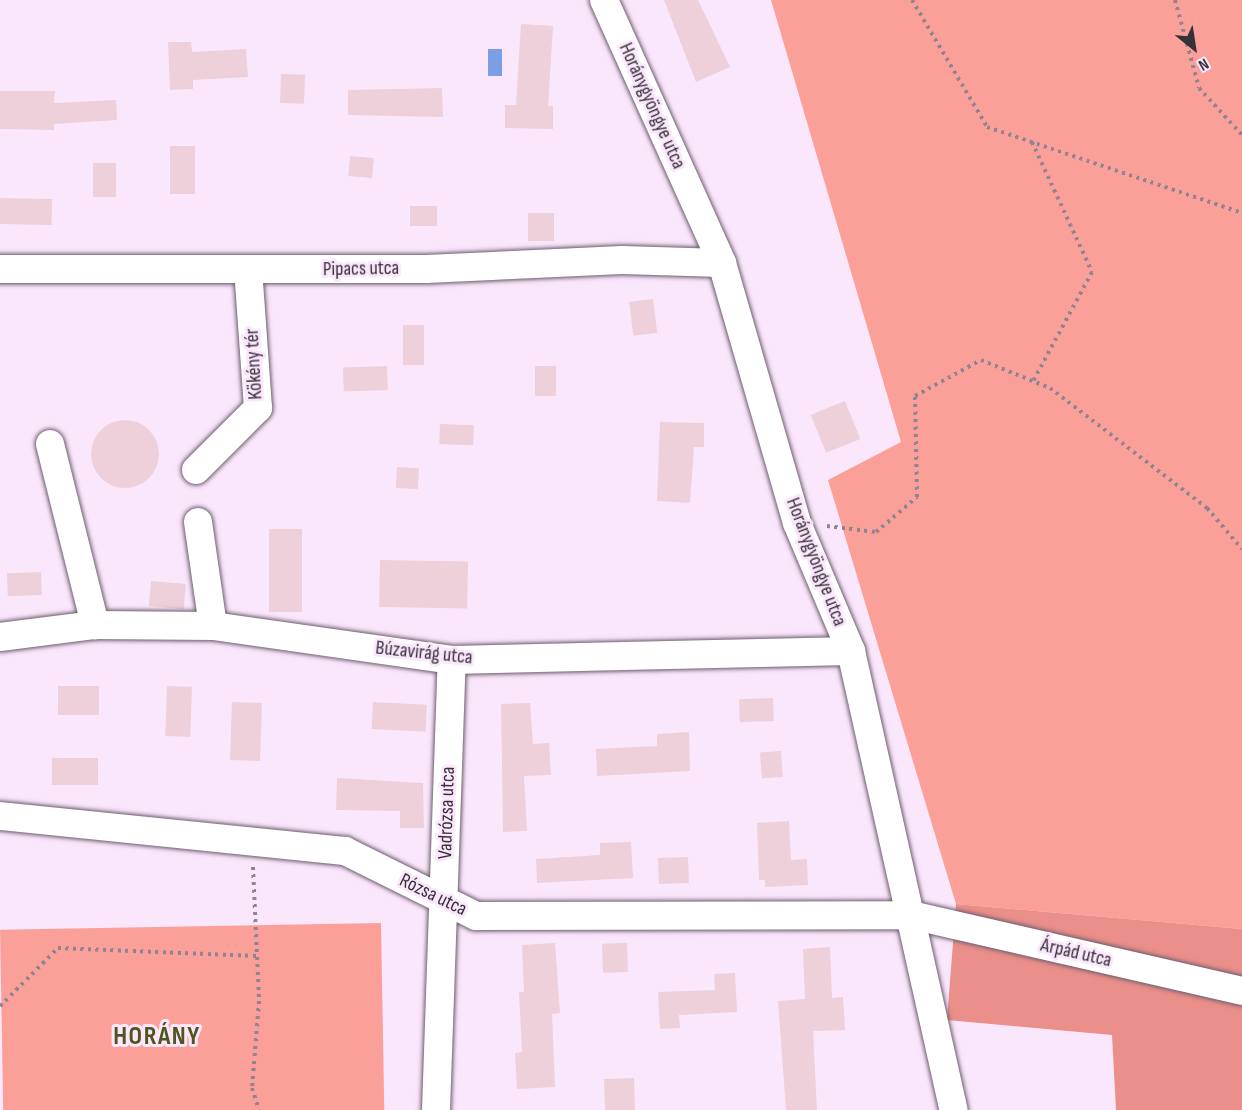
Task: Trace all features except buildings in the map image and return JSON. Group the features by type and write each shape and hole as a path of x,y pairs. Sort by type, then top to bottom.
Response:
{"street":[{"name":"Horánygyöngye utca","path":"604,0 722,264 797,523 851,651 954,1110"},
{"name":"Pipacs utca","path":"0,269 248,270 622,260 722,264"},
{"name":"Kökény tér","path":"196,470 258,408 248,270"},
{"path":"50,444 95,625"},
{"path":"198,522 213,626"},
{"name":"Búzavirág utca","path":"0,637 95,625 213,626 452,660 851,651"},
{"name":"Vadrózsa utca","path":"436,1110 452,660"},
{"name":"Rózsa utca","path":"0,816 252,839 345,851 444,903 476,916 911,915"},
{"name":"Árpád utca","path":"911,915 1242,991"}],"path":[{"path":"912,0 987,126 1242,213"},
{"path":"1175,0 1199,87 1242,135"},
{"path":"1032,142 1092,272 1033,381"},
{"path":"797,523 876,532 917,497 915,396 981,360 1050,388 1207,508 1242,549"},
{"path":"252,839 259,1001 252,1088 259,1110"},
{"path":"0,1006 58,948 257,956"}],"shaded area":[{"path":"771,0 1242,0 1242,929 956,904 828,480 901,442"},
{"path":"956,904 1242,929 1242,1110 1116,1110 1112,1035 947,1020"},
{"path":"381,923 384,1110 3,1110 0,930"}],"water":[{"path":"488,49 502,49 502,76 488,76"}],"district":[{"name":"HORÁNY","path":"157,1037"}]}
